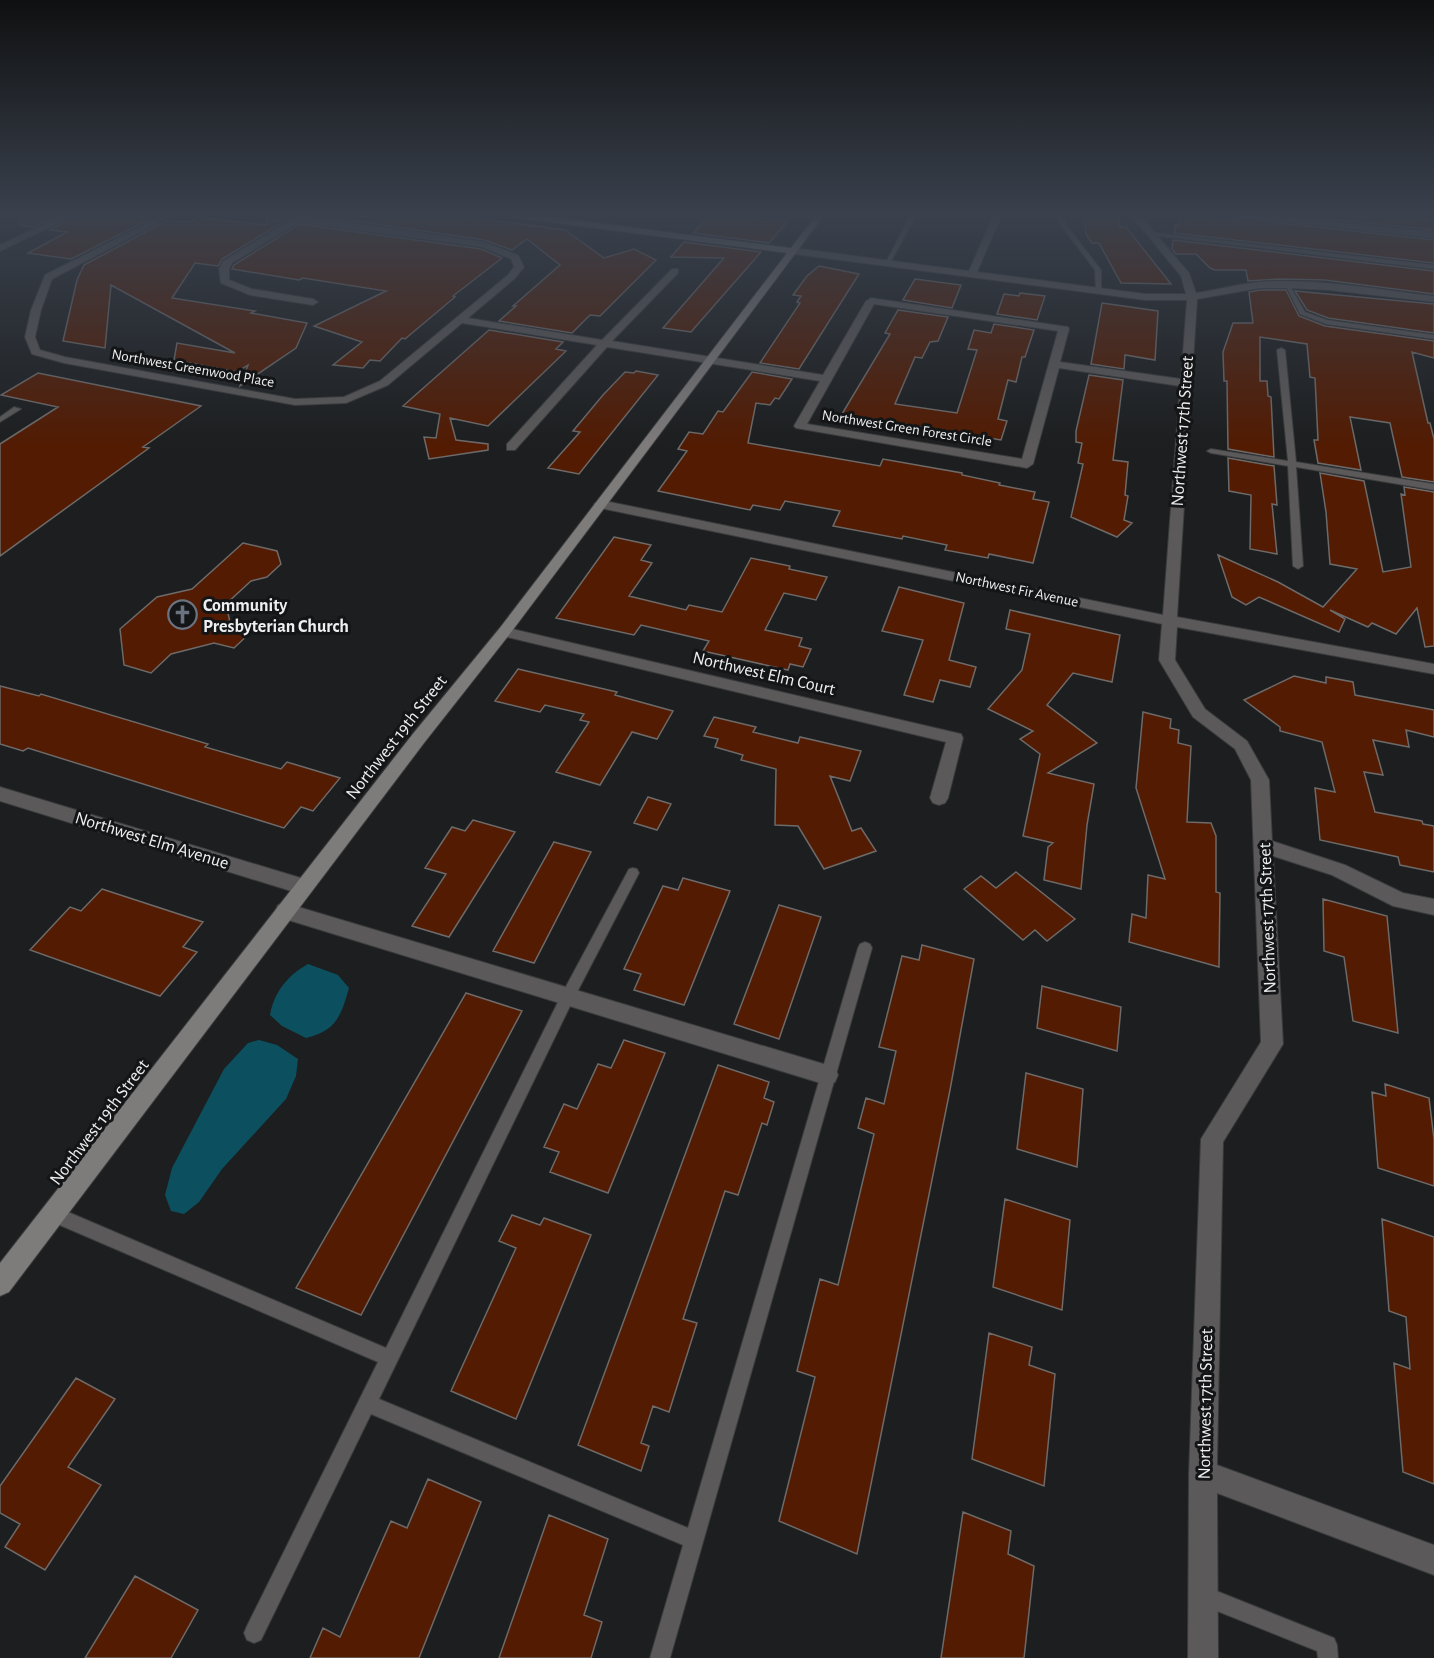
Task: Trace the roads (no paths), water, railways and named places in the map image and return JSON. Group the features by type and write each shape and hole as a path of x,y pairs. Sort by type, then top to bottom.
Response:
{"main road":[{"name":"Northwest 19th Street","path":"0,1283 417,739 504,632 762,291"}],"street":[{"name":"Northwest Greenwood Place","path":"43,291 30,337 36,352 76,362 295,402 346,400 384,382 460,320"},
{"path":"249,291 314,302"},
{"path":"460,320 494,291"},
{"path":"511,447 655,291"},
{"path":"1102,291 1145,297 1192,297 1224,291"},
{"name":"Northwest 17th Street","path":"1190,291 1192,297 1167,660 1199,713 1241,746 1260,780 1272,1044 1212,1139 1203,1474 1203,1658"},
{"path":"1367,291 1434,299"},
{"name":"Northwest Green Forest Circle","path":"871,301 1064,329 1054,364 1028,464 800,426 871,301"},
{"path":"460,320 826,379"},
{"path":"1054,364 1185,383"},
{"name":"Northwest Fir Avenue","path":"600,504 1171,621 1434,669"},
{"name":"Northwest Elm Court","path":"504,632 955,738 939,798"},
{"name":"Northwest Elm Avenue","path":"0,794 304,887"},
{"path":"1264,846 1338,870 1400,900 1434,907"},
{"path":"285,911 827,1075"},
{"path":"1203,1474 1434,1560"}],"lane":[{"path":"1290,291 1302,313 1326,322 1434,337"},
{"path":"1281,350 1292,464 1298,566"},
{"path":"0,420 17,409"},
{"path":"1211,451 1434,487"},
{"path":"254,1633 568,996 633,873"},
{"path":"660,1658 865,948"},
{"path":"54,1214 389,1358"},
{"path":"367,1403 694,1540"},
{"path":"1203,1596 1327,1646 1328,1658"}],"water":[{"path":"308,964 338,975 349,988 336,1021 324,1031 306,1038 282,1026 270,1015 283,985 294,973"},
{"path":"259,1040 277,1045 298,1059 296,1076 286,1099 222,1169 199,1202 184,1214 171,1211 165,1195 172,1168 224,1069 248,1043"}],"place":[{"name":"Community Presbyterian Church","path":"182,615"}]}
